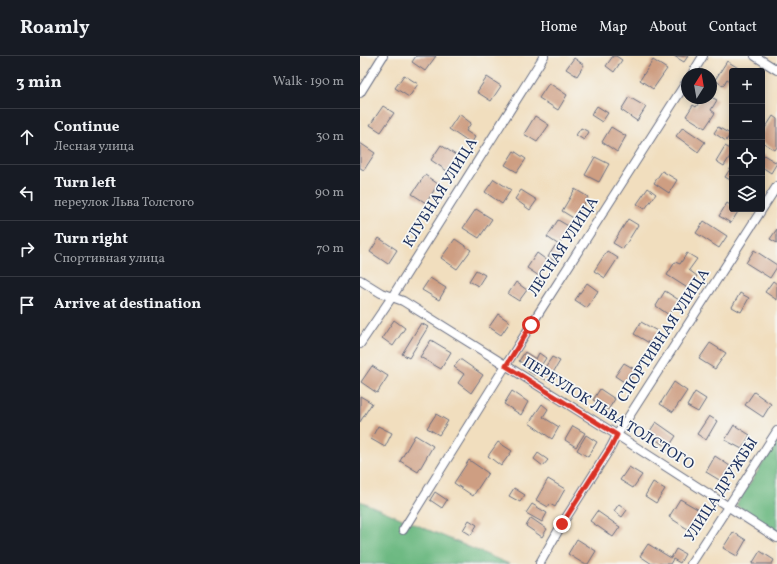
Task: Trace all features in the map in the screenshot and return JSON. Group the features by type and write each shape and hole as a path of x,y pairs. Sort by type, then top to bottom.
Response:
{"street":[{"path":"360,93 383,56"},
{"name":"КЛУБНАЯ УЛИЦА","path":"360,344 392,297 544,56"},
{"path":"696,68 703,56"},
{"path":"755,56 777,70"},
{"name":"ЛЕСНАЯ УЛИЦА","path":"403,530 681,91"},
{"name":"СПОРТИВНАЯ УЛИЦА","path":"540,563 562,524 611,447 617,435 777,186"},
{"name":"ПЕРЕУЛОК ЛЬВА ТОЛСТОГО","path":"360,280 381,293 403,301 617,435 777,538"},
{"name":"УЛИЦА ДРУЖБЫ","path":"691,564 777,431"}],"green space":[{"path":"777,441 777,532 736,505"},
{"path":"360,501 509,564 360,564"}],"building":[{"path":"416,56 436,56 425,71 412,62"},
{"path":"613,56 616,56 622,60 614,72 606,66"},
{"path":"674,56 688,56 684,62"},
{"path":"574,58 584,65 577,76 566,69"},
{"path":"653,60 667,69 653,89 640,80"},
{"path":"727,61 738,68 729,68 729,80 727,79 723,86 717,82 717,77"},
{"path":"404,75 418,84 409,97 395,88"},
{"path":"487,77 501,86 491,101 477,92"},
{"path":"549,83 567,95 558,110 539,98"},
{"path":"629,97 646,107 637,121 621,110"},
{"path":"698,104 715,104 711,110 715,113 705,128 686,116 693,105 696,107"},
{"path":"383,106 394,113 381,132 370,125"},
{"path":"597,106 608,113 602,122 591,115"},
{"path":"459,114 471,123 466,131 475,137 471,144 449,129"},
{"path":"535,116 549,125 537,142 524,134"},
{"path":"773,116 777,119 777,147 775,150 765,144 765,128"},
{"path":"611,127 626,136 617,152 602,142"},
{"path":"683,127 705,142 698,152 676,136"},
{"path":"718,127 729,133 729,136 726,141 714,133"},
{"path":"581,128 589,132 584,140 576,135"},
{"path":"360,143 375,153 364,170 360,168"},
{"path":"441,145 457,156 447,171 431,160"},
{"path":"725,146 729,148 729,158 724,166 716,161"},
{"path":"514,151 526,159 517,172 505,165"},
{"path":"765,156 777,163 771,173 765,169"},
{"path":"595,157 609,164 599,182 585,175"},
{"path":"662,171 677,180 669,193 654,183"},
{"path":"729,171 729,179 725,177"},
{"path":"425,175 438,184 426,203 412,194"},
{"path":"494,179 511,190 502,204 485,192"},
{"path":"648,188 656,194 645,209 637,204"},
{"path":"575,189 588,197 575,219 562,211"},
{"path":"521,190 537,200 530,210 515,199"},
{"path":"727,203 729,204 729,212 738,212 731,223 719,216"},
{"path":"476,209 492,219 479,238 463,228"},
{"path":"628,219 638,225 623,249 613,243"},
{"path":"558,220 570,227 559,245 547,237"},
{"path":"704,221 727,236 719,248 696,233"},
{"path":"777,229 777,243 770,239"},
{"path":"379,238 397,250 388,264 370,252"},
{"path":"455,239 471,250 457,269 441,258"},
{"path":"555,246 563,251 556,262 548,257"},
{"path":"754,250 777,265 770,278 746,263"},
{"path":"607,251 618,258 605,278 594,271"},
{"path":"537,253 548,261 539,276 527,268"},
{"path":"687,253 697,259 689,270 697,276 689,289 667,275 675,262 680,264"},
{"path":"476,270 485,275 478,286 469,281"},
{"path":"430,278 446,288 439,300 422,290"},
{"path":"773,281 777,284 777,300 765,292"},
{"path":"516,282 527,290 519,301 508,294"},
{"path":"587,283 598,291 587,308 575,300"},
{"path":"665,291 679,300 669,315 656,306"},
{"path":"740,293 749,298 741,312 732,307"},
{"path":"498,314 510,322 501,335 489,327"},
{"path":"394,320 405,328 393,346 382,338"},
{"path":"641,322 659,332 651,344 634,334"},
{"path":"421,323 428,327 409,358 402,354"},
{"path":"431,340 451,352 441,369 420,357"},
{"path":"710,343 726,353 715,369 699,359"},
{"path":"525,352 536,359 539,353 546,358 535,375 528,371 530,368 519,361"},
{"path":"552,357 560,361 548,381 539,376"},
{"path":"460,359 483,375 471,393 458,383 464,374 454,367"},
{"path":"624,363 636,370 627,384 615,376"},
{"path":"372,366 388,376 377,393 361,382"},
{"path":"674,382 687,391 673,412 660,404"},
{"path":"600,389 615,399 608,410 593,400"},
{"path":"512,391 528,402 521,415 504,404"},
{"path":"695,392 706,399 698,412 687,406"},
{"path":"754,392 771,404 763,417 745,405"},
{"path":"360,396 372,403 360,422"},
{"path":"542,404 548,409 543,417 559,427 552,439 529,423"},
{"path":"436,414 448,421 439,435 427,428"},
{"path":"709,416 717,421 706,440 697,434"},
{"path":"656,422 676,436 668,448 648,434"},
{"path":"734,425 750,435 742,449 725,440"},
{"path":"378,426 392,433 385,447 371,439"},
{"path":"573,426 585,433 576,447 565,440"},
{"path":"415,435 433,446 418,472 400,461"},
{"path":"586,435 597,442 588,457 577,450"},
{"path":"498,442 512,451 501,466 488,456"},
{"path":"538,453 548,460 543,466 534,459"},
{"path":"715,456 730,466 721,481 706,472"},
{"path":"469,460 488,473 473,496 454,483"},
{"path":"629,467 642,475 633,488 620,480"},
{"path":"548,479 565,489 555,507 550,504 548,507 536,500"},
{"path":"653,482 665,489 656,503 645,496"},
{"path":"514,488 525,495 520,502 509,496"},
{"path":"435,492 447,500 442,508 430,500"},
{"path":"680,499 701,511 689,530 669,517"},
{"path":"532,504 547,513 542,522 526,513"},
{"path":"619,504 627,510 622,517 614,511"},
{"path":"597,511 620,527 613,537 590,521"},
{"path":"531,518 547,529 542,537 526,526"},
{"path":"469,520 477,525 471,535 463,530"},
{"path":"733,532 746,540 737,556 723,548"},
{"path":"577,539 596,551 588,564 584,564 568,554"},
{"path":"648,544 671,558 676,549 685,554 680,563 673,559 670,564 652,564 640,556"},
{"path":"760,551 774,560 772,564 752,564"}],"route":[{"path":"531,325 506,366 617,435 611,447 562,524"}]}
